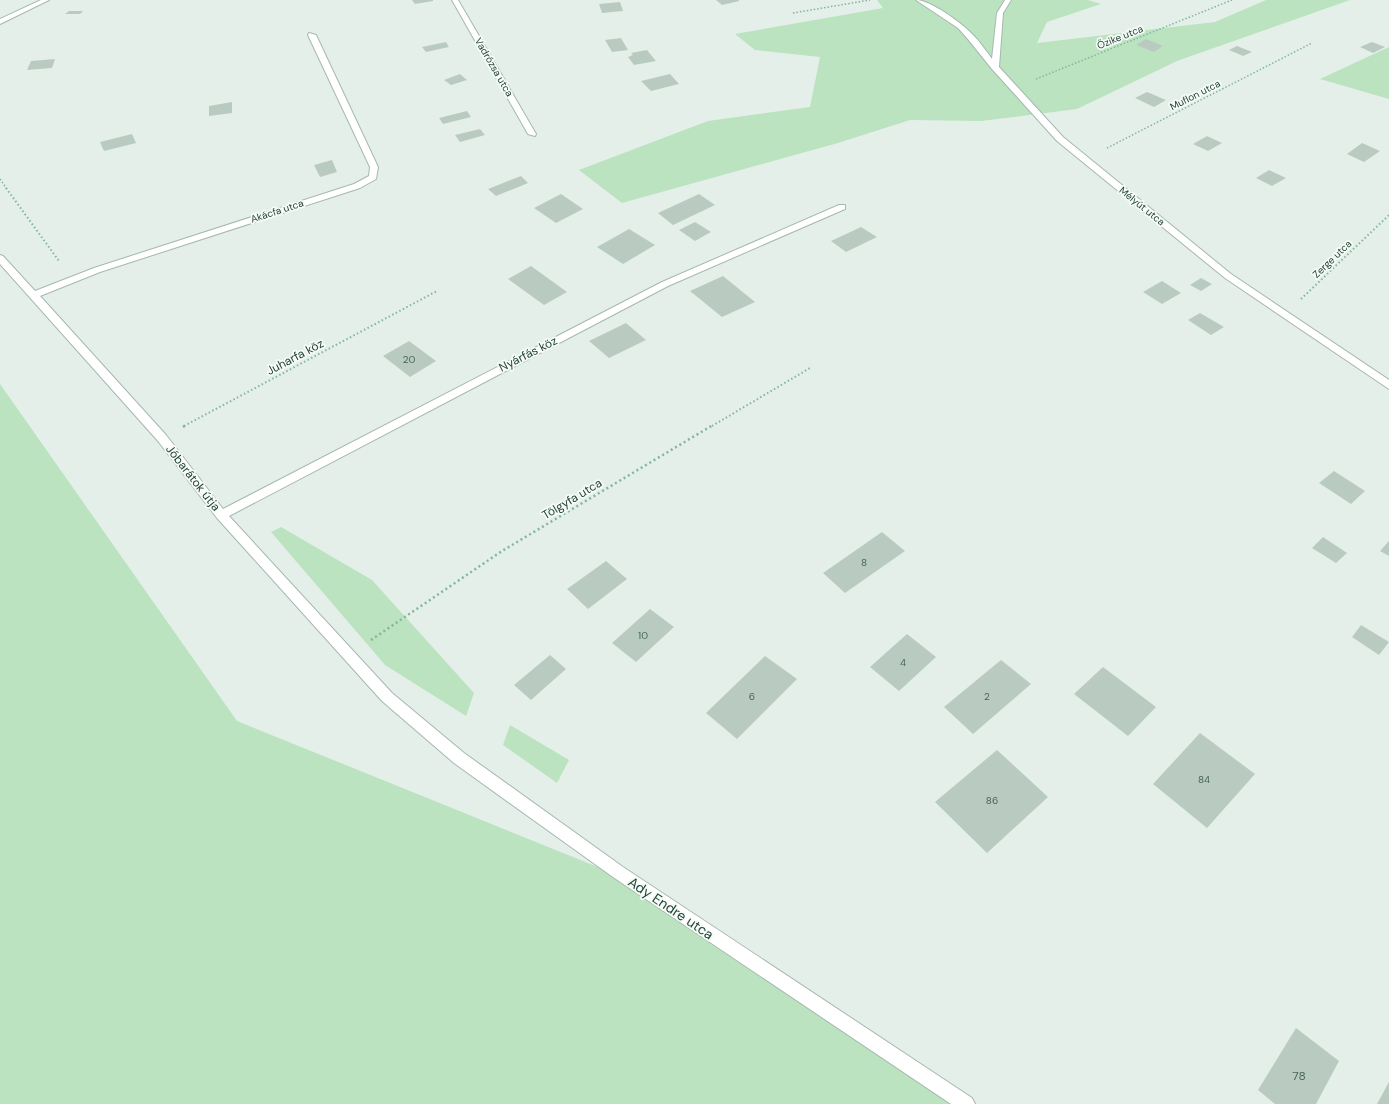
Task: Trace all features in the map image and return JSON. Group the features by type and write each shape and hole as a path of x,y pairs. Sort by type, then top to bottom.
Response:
{"street":[{"path":"0,22 46,0"},
{"name":"Vadrózsa utca","path":"455,0 532,134"},
{"name":"Mélyút utca","path":"919,0 960,26 980,47 1042,121 1085,159 1228,276 1389,385"},
{"path":"995,66 1000,13 1008,0"},
{"name":"Akácfa utca","path":"34,295 97,270 357,186 373,177 374,167 312,35"},
{"name":"Nyárfás köz","path":"221,515 664,284 842,207"},
{"name":"Jóbarátok útja","path":"0,258 162,438 221,515 350,654 387,697"},
{"name":"Ady Endre utca","path":"387,697 459,758 618,872 966,1104"}],"path":[{"path":"793,13 870,0"},
{"name":"Őzike utca","path":"1014,88 1232,0"},
{"name":"Muflon utca","path":"1085,159 1312,43"},
{"path":"0,178 72,279"},
{"name":"Zerge utca","path":"1285,314 1389,215"},
{"name":"Juharfa köz","path":"162,438 437,291"},
{"name":"Tölgyfa utca","path":"350,654 502,551 810,368"}],"green space":[{"path":"877,0 1088,0 1101,4 1047,22 1037,43 1215,22 1266,0 1350,0 1177,61 1077,109 981,121 910,120 838,143 622,203 579,170 708,121 810,107 820,57 755,50 735,34 883,8"},
{"path":"1389,47 1389,99 1320,79"},
{"path":"0,384 237,721 615,874 959,1104 0,1104"},
{"path":"281,527 372,580 474,693 466,716 385,665 271,532"},
{"path":"510,725 569,760 557,783 503,745"}],"building":[{"path":"412,0 433,0 433,1 415,4"},
{"path":"716,0 739,0 739,1 722,5"},
{"path":"620,2 623,11 602,13 599,4"},
{"path":"69,11 83,11 80,14 65,14"},
{"path":"621,38 628,50 612,52 605,40"},
{"path":"1146,39 1163,46 1154,52 1136,45"},
{"path":"446,42 449,47 426,52 422,47"},
{"path":"1372,42 1385,47 1373,53 1360,47"},
{"path":"1237,46 1252,52 1243,56 1229,50"},
{"path":"647,50 656,61 634,65 628,57 633,55 631,53"},
{"path":"55,59 52,68 27,70 31,61"},
{"path":"460,74 467,80 451,85 444,80"},
{"path":"670,74 679,84 651,91 641,81"},
{"path":"1147,92 1166,100 1154,107 1135,98"},
{"path":"232,102 232,113 209,116 209,106"},
{"path":"467,111 471,117 443,124 439,118"},
{"path":"480,129 485,135 460,142 455,135"},
{"path":"132,134 136,143 104,151 100,142"},
{"path":"1207,136 1222,143 1208,151 1193,144"},
{"path":"1362,143 1380,151 1364,162 1347,154"},
{"path":"332,160 337,172 320,177 314,165"},
{"path":"1269,170 1286,178 1272,186 1256,178"},
{"path":"521,176 528,183 496,196 488,189"},
{"path":"561,194 583,209 556,223 534,208"},
{"path":"699,194 715,205 673,225 658,213"},
{"path":"695,222 711,232 695,241 679,230"},
{"path":"861,227 877,237 846,252 831,241"},
{"path":"629,229 655,245 623,264 597,247"},
{"path":"531,266 567,292 544,305 508,279"},
{"path":"723,276 755,302 722,317 690,291"},
{"path":"1201,278 1212,284 1201,291 1190,285"},
{"path":"1162,281 1181,293 1162,304 1143,292"},
{"path":"1200,313 1224,327 1211,335 1188,320"},
{"path":"626,323 646,340 609,358 589,341"},
{"path":"409,341 436,361 410,377 383,356"},
{"path":"1334,471 1365,491 1351,504 1319,483"},
{"path":"882,532 905,551 845,593 823,573"},
{"path":"1323,537 1347,553 1336,563 1312,548"},
{"path":"1389,541 1389,556 1380,551"},
{"path":"606,561 627,579 588,609 567,589"},
{"path":"650,609 674,627 636,662 612,643"},
{"path":"1361,625 1389,642 1379,655 1352,637"},
{"path":"907,634 936,657 899,691 870,667"},
{"path":"550,655 566,669 531,700 514,685"},
{"path":"765,656 797,679 737,739 706,713"},
{"path":"1001,660 1031,684 973,734 944,707"},
{"path":"1103,667 1156,707 1128,736 1074,694"},
{"path":"1200,733 1255,774 1207,828 1153,784"},
{"path":"997,750 1048,797 987,853 935,802"},
{"path":"1296,1028 1339,1061 1316,1104 1275,1104 1258,1090"},
{"path":"1389,1082 1389,1104 1377,1104"}]}
